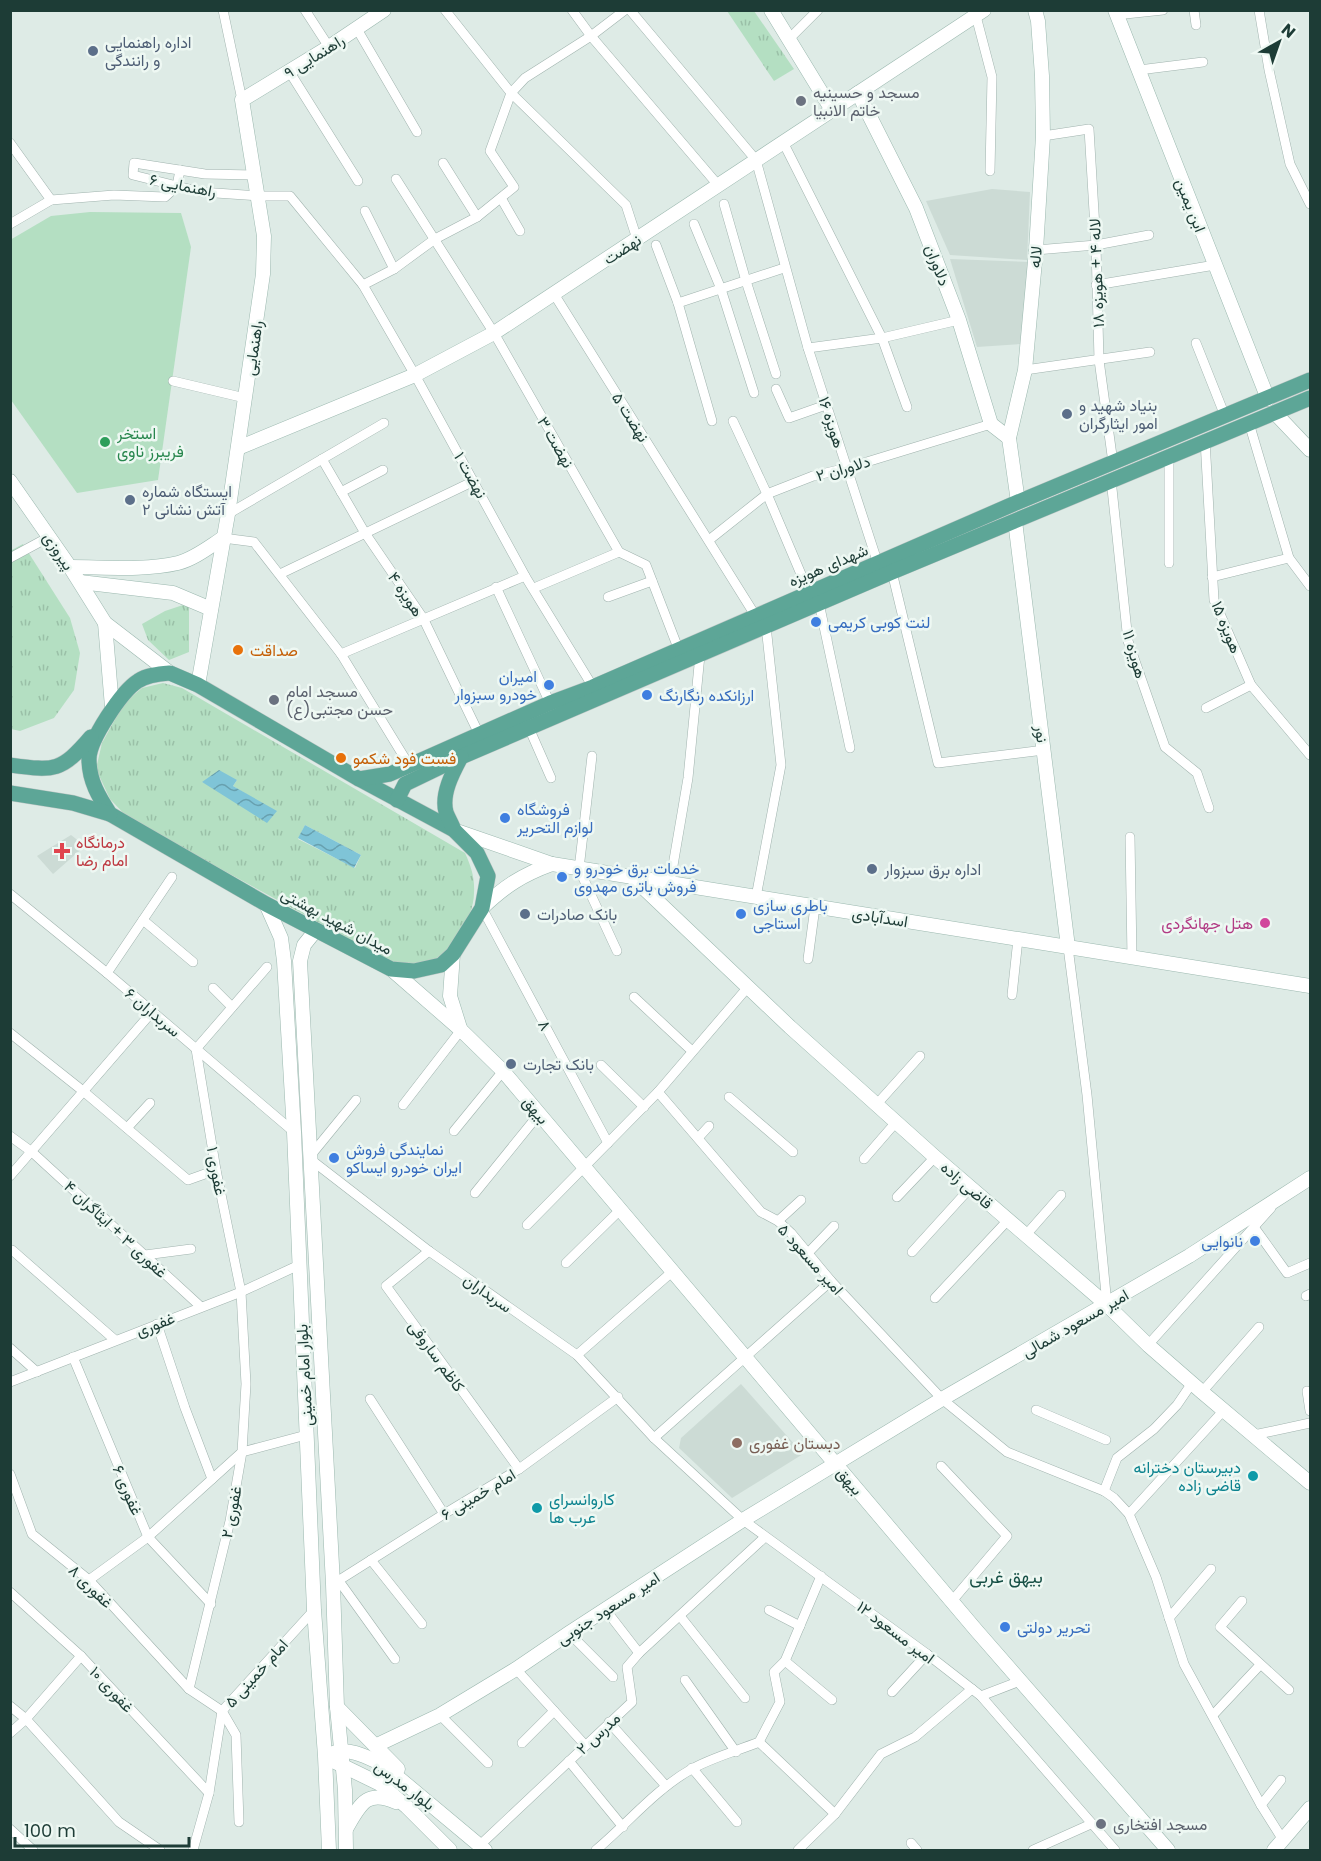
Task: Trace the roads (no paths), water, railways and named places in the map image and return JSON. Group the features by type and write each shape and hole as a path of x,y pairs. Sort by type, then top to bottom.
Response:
{"main road":[{"name":"شهدای هویزه","path":"814,598 878,564 1018,502 1311,380"},
{"name":"شهدای هویزه","path":"358,779 390,774 678,648 760,621 814,598 892,572 1111,479 1311,398"},
{"name":"شهدای هویزه","path":"405,784 461,757 700,655 760,621"},
{"name":"میدان شهید بهشتی","path":"170,673 198,686 358,779 454,830 477,853 488,876 482,908 453,954 441,965 414,971 391,969 266,904 111,814 95,792 89,755 112,707 137,681 154,675 170,673"},
{"path":"10,765 55,768 73,758 103,724"},
{"path":"454,830 445,804 450,779 461,757"},
{"path":"390,774 405,784 397,800"},
{"path":"10,793 73,802 111,814"}],"street":[{"name":"راهنمایی","path":"198,686 228,514 264,274 264,236 258,196 224,10"},
{"path":"305,10 329,47"},
{"name":"راهنمایی ۹","path":"242,100 329,47 384,10"},
{"path":"445,10 511,93 626,205 637,239"},
{"path":"572,10 591,36 718,185"},
{"path":"363,285 394,269 435,239 477,217 514,188 490,151 511,93 525,78 591,36 625,10"},
{"path":"630,10 756,160"},
{"path":"771,10 832,110"},
{"path":"788,40 818,10"},
{"name":"لاله","path":"1018,502 1009,438 1024,370 1036,250 1043,136 1042,76 1038,21 1035,10"},
{"path":"1115,13 1163,10"},
{"path":"1194,10 1196,25"},
{"path":"1259,10 1269,70 1290,164 1311,204"},
{"path":"980,13 992,77 990,171"},
{"name":"نهضت","path":"238,448 415,375 494,333 980,13"},
{"name":"ابن یمین","path":"1115,13 1268,399"},
{"path":"357,29 417,132"},
{"path":"1138,70 1203,62"},
{"path":"289,72 358,181"},
{"name":"دلاوران","path":"858,93 916,208 959,321 991,424"},
{"name":"لاله ۴ + هویزه ۱۸","path":"1043,136 1089,129 1099,360 1113,463"},
{"path":"783,142 882,338 907,407"},
{"path":"10,143 51,200"},
{"name":"هویزه ۱۶","path":"756,160 784,268 808,348 878,564"},
{"name":"راهنمایی ۶","path":"254,175 205,174 134,163 133,175 201,192 290,196 363,285"},
{"path":"443,163 477,217"},
{"path":"10,224 51,200 114,195 165,196 177,186 180,170"},
{"name":"نهضت ۳","path":"396,179 494,333 619,552"},
{"path":"501,198 520,231"},
{"path":"724,204 776,374"},
{"path":"365,211 394,269"},
{"path":"694,224 721,289 754,393"},
{"path":"1036,250 1095,245 1149,235"},
{"path":"657,245 678,303 712,421"},
{"path":"1096,285 1215,264"},
{"path":"678,303 784,268"},
{"name":"نهضت ۱","path":"363,285 525,576 593,687"},
{"name":"نهضت ۵","path":"554,294 760,621"},
{"path":"808,348 882,338 959,321"},
{"path":"1196,343 1225,416"},
{"path":"1024,370 1150,352"},
{"path":"173,381 245,398"},
{"path":"776,388 789,418 826,405"},
{"path":"1275,413 1311,450"},
{"path":"733,421 814,598 850,748"},
{"path":"228,514 384,423"},
{"path":"1249,423 1289,558 1311,586"},
{"path":"991,424 1009,438"},
{"name":"دلاوران ۲","path":"709,540 767,494 813,476 847,468 991,424"},
{"name":"هویزه ۱۵","path":"1205,440 1214,600 1251,685 1311,755"},
{"path":"1169,457 1169,563"},
{"name":"هویزه ۴","path":"322,459 365,533 423,618 479,734"},
{"path":"341,492 382,470"},
{"name":"هویزه ۱۱","path":"1111,479 1128,641 1165,747 1197,773 1209,808"},
{"name":"پیروزی","path":"10,481 70,567 105,623"},
{"path":"280,574 474,481"},
{"name":"نور","path":"1015,521 1068,947"},
{"path":"10,558 49,537"},
{"path":"70,567 124,567 179,563 204,551 222,538 254,542 340,654 409,765"},
{"path":"534,588 619,552 646,565 678,648"},
{"path":"1212,577 1289,558"},
{"path":"892,572 938,763 1044,750"},
{"path":"340,654 525,576"},
{"path":"608,597 652,581"},
{"path":"80,582 173,593 211,609"},
{"path":"496,587 550,703"},
{"path":"756,897 781,765 760,621"},
{"path":"105,623 170,673"},
{"path":"105,623 112,707"},
{"path":"670,883 688,778 700,655"},
{"path":"1206,708 1251,685"},
{"path":"529,728 551,778"},
{"path":"592,756 579,869 617,951"},
{"name":"اسدآبادی","path":"454,830 552,864 579,869 1311,986"},
{"path":"1130,837 1132,958"},
{"path":"482,908 502,888 526,874 552,864"},
{"path":"107,973 172,877"},
{"name":"قاضی زاده","path":"632,878 790,1027 935,1157 1024,1236 1107,1305 1197,1388 1311,1483"},
{"name":"سربداران ۶","path":"10,894 294,1132"},
{"name":"بلوار امام خمینی","path":"266,904 281,939 289,1050 314,1610 326,1756 329,1851"},
{"path":"808,959 814,907"},
{"name":"۸","path":"482,908 608,1143"},
{"path":"143,920 193,962"},
{"name":"بلوار امام خمینی","path":"316,930 304,945 300,961 330,1530 336,1582 337,1707 345,1790 346,1851"},
{"path":"1012,995 1018,939"},
{"path":"1068,947 1087,1095 1107,1305"},
{"path":"403,1105 461,1030 450,996 453,954"},
{"path":"196,1049 267,967"},
{"name":"بیهق","path":"391,969 461,1030 503,1071 1020,1681 1168,1851"},
{"path":"528,1225 658,1092 748,987"},
{"path":"213,988 232,1007"},
{"path":"634,997 692,1050"},
{"path":"10,1176 152,1011"},
{"path":"10,1033 188,1180 216,1170"},
{"name":"غفوری ۱","path":"196,1049 216,1170 241,1292"},
{"path":"289,1050 304,1051"},
{"path":"878,1104 920,1056"},
{"path":"601,1065 644,1107"},
{"path":"454,1131 503,1071"},
{"name":"امیر مسعود ۵","path":"658,1092 699,1137 761,1212 778,1221 792,1233 831,1281 942,1399 1007,1452 1104,1491 1114,1497 1129,1514 1156,1577 1184,1664 1261,1805 1279,1845"},
{"path":"729,1097 793,1152"},
{"path":"310,1157 356,1100"},
{"path":"127,1128 150,1103"},
{"path":"475,1193 539,1114"},
{"path":"864,1159 897,1121"},
{"path":"699,1137 709,1126"},
{"name":"غفوری ۳ + ایثاگران ۴","path":"10,1136 32,1152 200,1306"},
{"name":"سربداران","path":"310,1157 429,1251 577,1355 654,1438 743,1520"},
{"path":"897,1197 935,1157"},
{"name":"امیر مسعود شمالی","path":"836,1463 942,1399 1107,1305 1311,1178"},
{"path":"912,1252 971,1187"},
{"path":"1024,1236 1061,1195"},
{"path":"1148,1345 1279,1199"},
{"path":"778,1221 801,1200"},
{"path":"566,1263 620,1210"},
{"path":"935,1298 1008,1220"},
{"path":"808,1253 834,1226"},
{"path":"1254,1227 1287,1273 1311,1263"},
{"path":"145,1255 191,1249"},
{"path":"12,1250 115,1340"},
{"name":"کاظم ساروقی","path":"429,1251 386,1286 519,1469"},
{"name":"غفوری","path":"10,1382 200,1306 241,1292 299,1265"},
{"path":"577,1355 674,1271"},
{"path":"654,1438 831,1281"},
{"name":"غفوری ۲","path":"189,1689 230,1521 242,1452 246,1384 241,1292"},
{"path":"157,1324 212,1479"},
{"path":"1104,1491 1117,1458 1154,1429 1259,1327"},
{"path":"10,1348 37,1372"},
{"name":"غفوری ۶","path":"73,1357 148,1537 211,1604"},
{"path":"1307,1390 1311,1411"},
{"name":"امام خمینی ۶","path":"336,1582 519,1469 618,1397"},
{"path":"370,1400 444,1514"},
{"path":"1036,1410 1106,1440"},
{"path":"1129,1514 1224,1410"},
{"path":"1254,1435 1311,1423"},
{"path":"89,1580 148,1537 242,1452 306,1435"},
{"name":"امیر مسعود جنوبی","path":"377,1745 440,1715 516,1669 743,1520 836,1463"},
{"path":"941,1466 1007,1536 952,1601"},
{"name":"غفوری ۸","path":"10,1474 32,1534 89,1580 189,1689"},
{"name":"امیر مسعود ۱۲","path":"743,1520 822,1576 981,1696 1115,1851"},
{"path":"310,1529 330,1530"},
{"name":"مدرس ۲","path":"482,1848 568,1761 632,1702 627,1667 639,1653 765,1537"},
{"path":"371,1560 422,1624"},
{"path":"1169,1618 1211,1569"},
{"path":"596,1851 666,1786 692,1768 759,1742 780,1702 774,1672 785,1661 822,1576"},
{"path":"336,1582 395,1659"},
{"name":"غفوری ۱۰","path":"10,1592 81,1656 209,1792"},
{"path":"1242,1601 1220,1627 1289,1690"},
{"path":"605,1609 639,1653"},
{"name":"امام خمینی ۵","path":"193,1851 209,1792 222,1711 314,1610"},
{"path":"769,1610 800,1626"},
{"path":"680,1616 745,1698"},
{"path":"569,1633 613,1677"},
{"path":"891,1692 927,1654"},
{"path":"10,1733 26,1719 81,1656"},
{"path":"785,1661 832,1700"},
{"path":"1213,1715 1260,1665"},
{"path":"516,1669 585,1745"},
{"path":"685,1680 736,1752"},
{"path":"981,1696 1020,1681"},
{"path":"189,1689 222,1711 236,1736 239,1822"},
{"path":"798,1851 836,1814 881,1754 915,1737 972,1689"},
{"path":"10,1706 26,1719 119,1822 159,1851"},
{"path":"337,1707 377,1745 421,1795"},
{"path":"522,1743 554,1711"},
{"path":"440,1715 488,1763"},
{"path":"609,1722 666,1786"},
{"path":"759,1742 836,1814"},
{"path":"326,1756 341,1750"},
{"name":"بلوار مدرس","path":"341,1750 382,1764 482,1848"},
{"name":"بلوار مدرس","path":"326,1756 342,1767 381,1784 450,1851"},
{"path":"568,1761 623,1827"},
{"path":"692,1768 737,1822"},
{"path":"1261,1805 1281,1780"},
{"path":"328,1831 345,1831 359,1807 369,1798 388,1799 407,1807"},
{"path":"1279,1845 1311,1808"},
{"path":"1033,1851 1091,1824"},
{"path":"10,1828 28,1849"}],"water":[{"path":"219,770 237,780 233,786 277,811 267,823 202,782"},
{"path":"305,825 361,855 354,868 298,838"}],"place":[{"name":"اداره راهنمایی و رانندگی","path":"93,51"},
{"name":"مسجد و حسینیه خاتم الانبیا","path":"801,101"},
{"name":"بنیاد شهید و امور ایثارگران","path":"1067,414"},
{"name":"استخر فریبرز ناوی","path":"105,442"},
{"name":"ایستگاه شماره ۲ آتش نشانی","path":"130,500"},
{"name":"لنت کوبی کریمی","path":"816,622"},
{"name":"صداقت","path":"238,650"},
{"name":"امیران خودرو سبزوار","path":"549,685"},
{"name":"ارزانکده رنگارنگ","path":"647,695"},
{"name":"مسجد امام حسن مجتبی(ع)","path":"274,700"},
{"name":"فست فود شکمو","path":"341,758"},
{"name":"فروشگاه لوازم التحریر","path":"505,818"},
{"name":"درمانگاه امام رضا","path":"62,851"},
{"name":"اداره برق سبزوار","path":"872,869"},
{"name":"خدمات برق خودرو و فروش باتری مهدوی","path":"562,877"},
{"name":"بانک صادرات","path":"525,914"},
{"name":"باطری سازی استاجی","path":"741,914"},
{"name":"هتل جهانگردی","path":"1265,923"},
{"name":"بانک تجارت","path":"511,1064"},
{"name":"نمایندگی فروش ایران خودرو ایساکو","path":"334,1158"},
{"name":"نانوایی","path":"1255,1241"},
{"name":"دبستان غفوری","path":"737,1443"},
{"name":"دبیرستان دخترانه قاضی زاده","path":"1253,1476"},
{"name":"کاروانسرای عرب ها","path":"537,1508"},
{"name":"تحریر دولتی","path":"1005,1627"},
{"name":"مسجد افتخاری","path":"1101,1824"}],"district":[{"name":"بیهق غربی","path":"1006,1577"}]}
